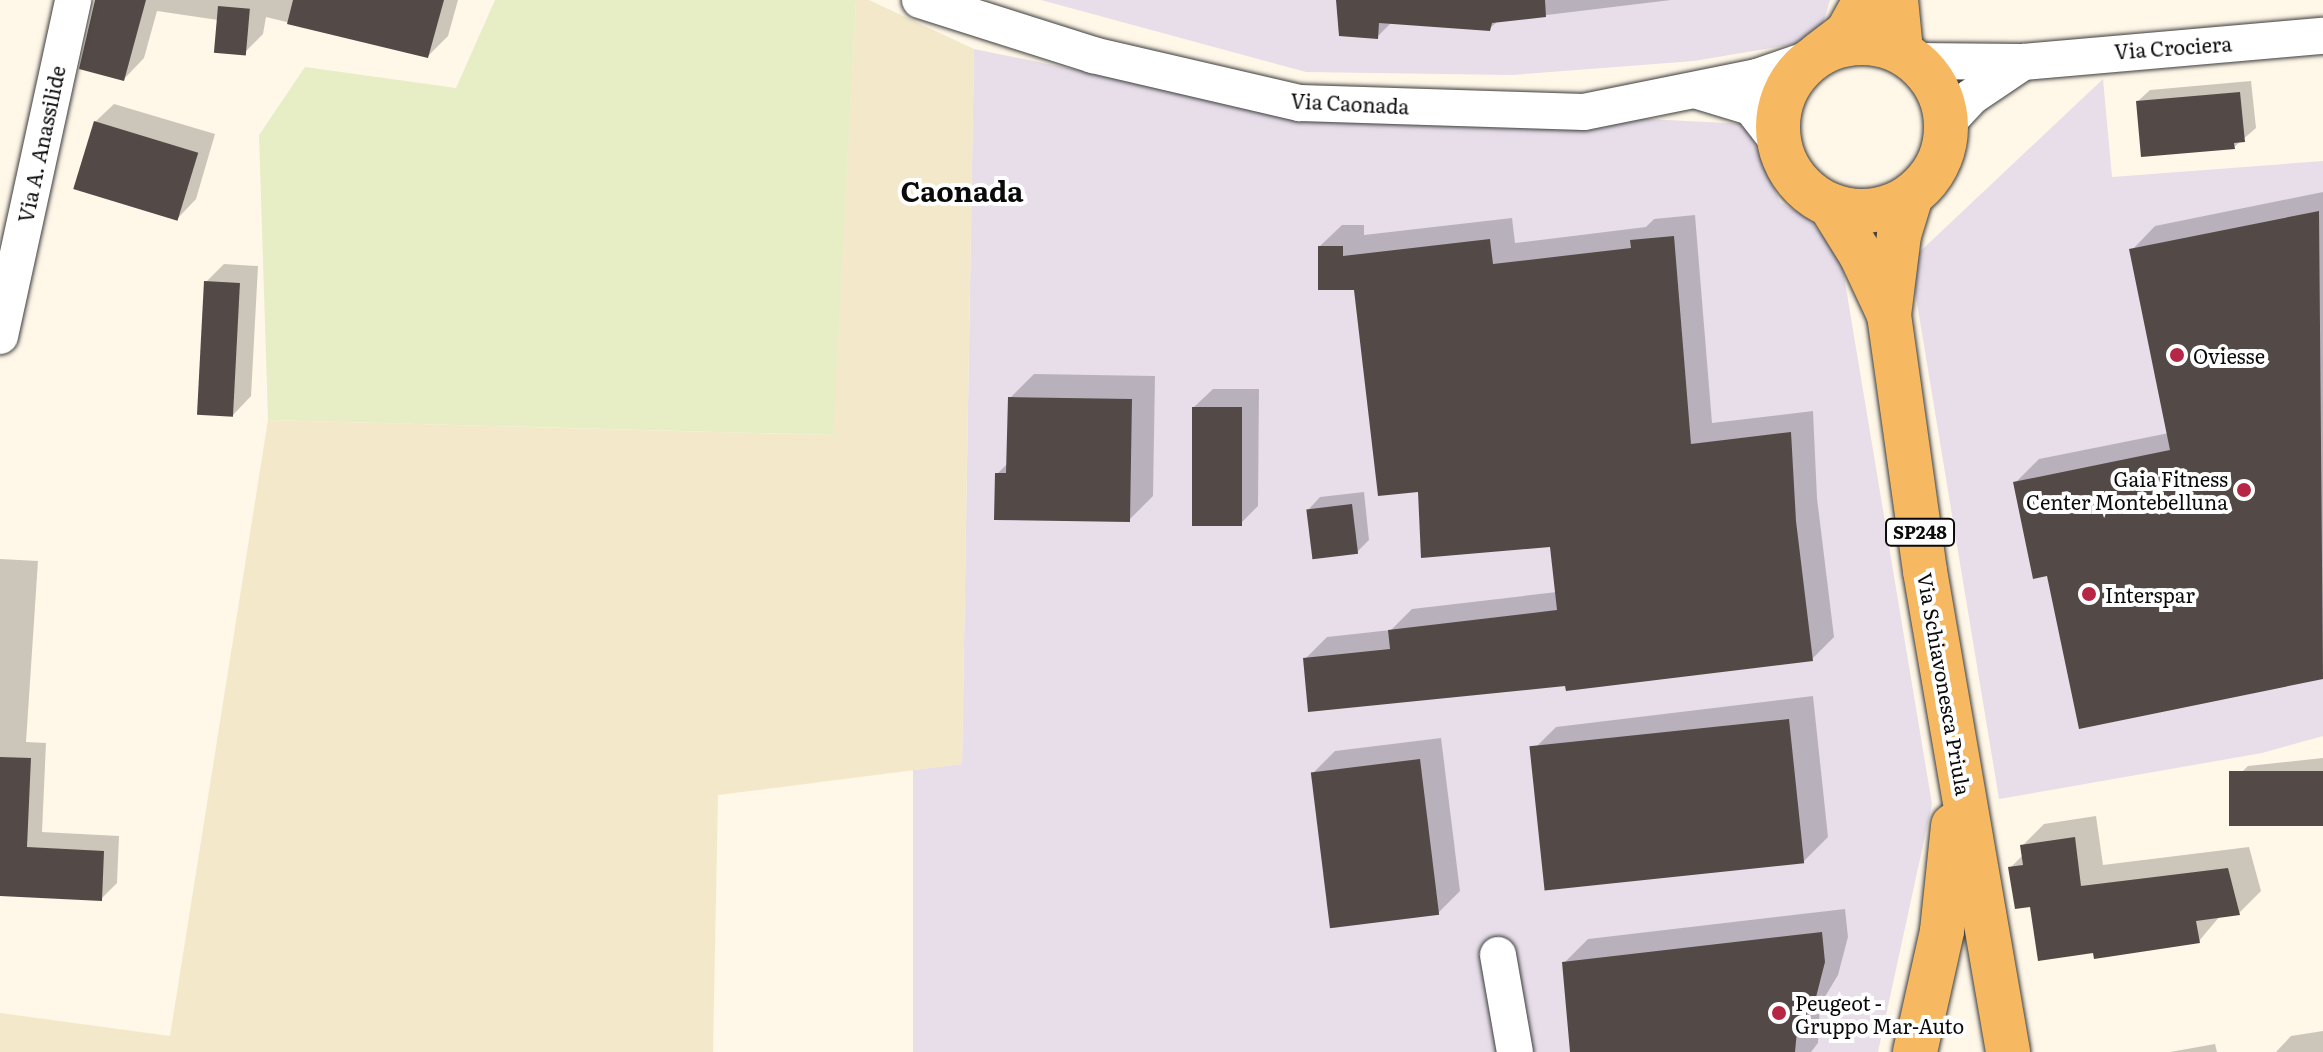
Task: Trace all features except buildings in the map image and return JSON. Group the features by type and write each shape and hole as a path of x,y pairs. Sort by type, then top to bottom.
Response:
{"main road":[{"path":"1865,0 1847,33 1817,55 1784,95 1779,143 1801,185 1830,205 1882,210 1911,196 1940,160 1947,123 1942,98 1908,56 1896,0"},
{"path":"1817,55 1868,42 1908,56"},
{"name":"Via Schiavonesca Priula","path":"1911,196 1899,235 1889,315 1955,748 2008,1052"},
{"name":"Via Schiavonesca Priula","path":"1830,205 1889,315"},
{"path":"1915,1052 1948,888 1955,748"}],"street":[{"name":"Via A. Anassilide","path":"0,336 73,0"},
{"name":"Via Caonada","path":"920,0 1093,55 1300,103 1584,112 1696,91 1817,55"},
{"name":"Via Crociera","path":"1908,56 2023,62 2320,36"},
{"name":"Via Crociera","path":"1947,123 1971,97 2023,62"},
{"name":"Via Caonada","path":"1696,91 1751,107 1779,143"},
{"path":"1498,955 1515,1052"}],"shaded area":[{"path":"856,0 869,0 974,49 962,764 718,795 713,1052 0,1052 0,1013 170,1036 268,420 832,435"},
{"path":"1041,0 1830,0 1818,40 1694,61 1512,75 1306,72"},
{"path":"974,49 1211,97 1746,124 1780,202 1808,218 1841,258 1932,804 1878,1052 913,1052 913,770 962,764"},
{"path":"2103,79 2112,177 2323,161 2323,736 2262,753 1999,799 1910,261"}],"green space":[{"path":"495,0 856,0 833,435 268,420 259,135 305,67 456,88"}],"place":[{"name":"Oviesse","path":"2177,355"},
{"name":"Gaia Fitness Center Montebelluna","path":"2244,490"},
{"name":"Interspar","path":"2089,594"},
{"name":"Peugeot - Gruppo Mar-Auto","path":"1779,1013"}],"district":[{"name":"Caonada","path":"962,190"}]}
